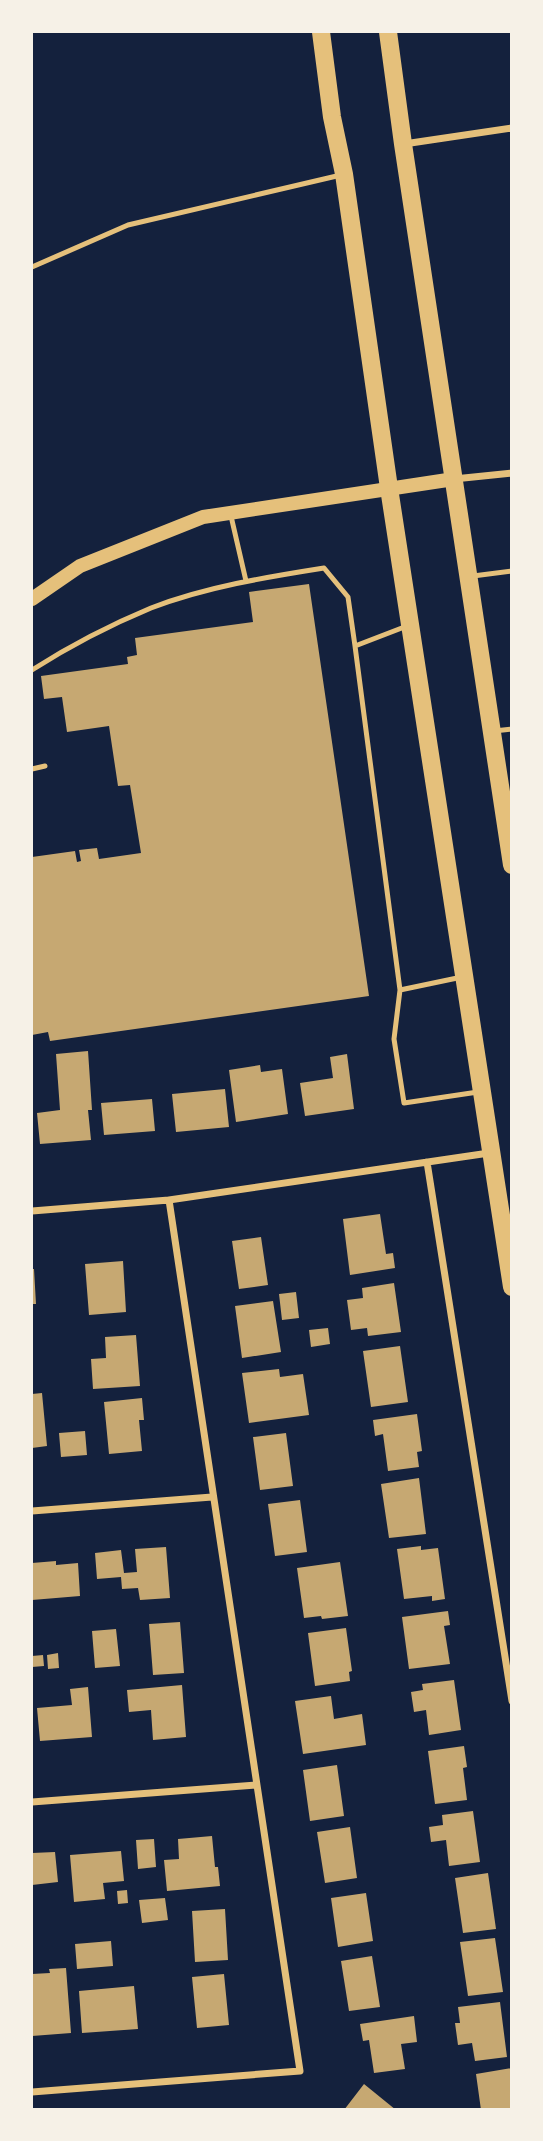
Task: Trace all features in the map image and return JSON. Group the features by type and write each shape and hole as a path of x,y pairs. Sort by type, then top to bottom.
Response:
{"main road":[{"path":"321,32 512,1287"},
{"path":"388,32 512,865"},
{"path":"32,599 80,566 203,517 454,479"}],"street":[{"path":"403,144 512,128"},
{"path":"454,479 512,473"},
{"path":"32,1211 169,1200 492,1152"},
{"path":"427,1162 512,1701"},
{"path":"32,2092 300,2071 169,1200"},
{"path":"32,1511 212,1497"},
{"path":"32,1802 257,1785"}],"lane":[{"path":"32,267 128,225 344,174"},
{"path":"230,512 246,581"},
{"path":"32,670 57,654 151,608 246,581 324,568 348,597 400,990 394,1039 404,1103 482,1092"},
{"path":"468,577 512,571"},
{"path":"355,646 410,625"},
{"path":"492,732 512,729"},
{"path":"32,769 44,766"},
{"path":"400,990 465,977"}],"building":[{"path":"309,584 369,996 50,1041 48,1032 32,1035 32,857 75,851 77,862 81,861 79,850 97,848 99,859 141,853 130,785 118,786 109,726 67,732 62,697 44,699 41,676 128,664 127,657 137,655 135,638 253,622 249,592"},
{"path":"88,1051 91,1140 40,1144 37,1113 60,1110 56,1054"},
{"path":"347,1054 354,1109 305,1116 300,1083 333,1078 330,1057"},
{"path":"260,1065 261,1072 282,1069 288,1114 236,1122 229,1070"},
{"path":"225,1089 229,1127 176,1132 172,1094"},
{"path":"152,1099 155,1131 104,1135 101,1103"},
{"path":"380,1214 386,1254 393,1253 395,1268 350,1275 343,1219"},
{"path":"261,1237 268,1285 239,1289 232,1241"},
{"path":"123,1261 126,1312 89,1315 85,1264"},
{"path":"34,1269 36,1304 32,1304"},
{"path":"394,1283 401,1332 368,1336 367,1328 351,1330 347,1300 363,1298 362,1288"},
{"path":"296,1292 299,1318 282,1320 279,1294"},
{"path":"273,1301 281,1352 242,1358 235,1306"},
{"path":"328,1328 330,1344 311,1347 309,1330"},
{"path":"136,1335 140,1386 93,1389 91,1359 106,1358 105,1337"},
{"path":"400,1346 408,1402 371,1407 363,1351"},
{"path":"279,1369 280,1377 303,1374 309,1415 249,1423 242,1373"},
{"path":"42,1393 47,1446 32,1448 32,1394"},
{"path":"142,1398 144,1420 139,1420 142,1451 109,1454 104,1402"},
{"path":"417,1414 422,1451 417,1452 419,1467 388,1471 383,1434 375,1436 373,1420"},
{"path":"85,1431 87,1455 61,1457 59,1433"},
{"path":"286,1433 293,1486 260,1490 253,1437"},
{"path":"419,1478 426,1534 389,1538 381,1484"},
{"path":"300,1500 307,1552 275,1556 268,1504"},
{"path":"421,1546 421,1550 438,1548 445,1599 432,1601 432,1596 404,1599 397,1549"},
{"path":"166,1547 170,1598 140,1600 138,1588 122,1589 121,1577 97,1579 95,1553 121,1550 124,1573 137,1572 135,1549"},
{"path":"56,1561 56,1565 78,1563 80,1596 32,1600 32,1563"},
{"path":"340,1562 348,1616 304,1618 297,1568"},
{"path":"448,1611 450,1625 444,1626 450,1664 409,1669 402,1617"},
{"path":"180,1622 184,1673 153,1675 149,1624"},
{"path":"346,1628 352,1671 349,1672 350,1681 315,1686 308,1633"},
{"path":"116,1629 120,1666 95,1668 92,1631"},
{"path":"58,1653 59,1668 48,1669 47,1655"},
{"path":"43,1655 44,1666 32,1667 32,1656"},
{"path":"454,1680 461,1730 429,1735 426,1710 414,1712 411,1692 423,1690 422,1684"},
{"path":"182,1685 186,1737 153,1740 151,1710 129,1712 127,1690"},
{"path":"88,1687 92,1737 40,1741 37,1708 72,1705 70,1689"},
{"path":"331,1696 334,1719 362,1714 366,1745 303,1754 295,1701"},
{"path":"464,1746 467,1767 463,1768 467,1800 435,1804 428,1751"},
{"path":"337,1765 344,1816 310,1821 303,1770"},
{"path":"473,1811 480,1862 449,1866 446,1840 431,1842 429,1827 443,1825 442,1815"},
{"path":"350,1827 357,1878 325,1883 317,1832"},
{"path":"212,1836 220,1886 167,1891 164,1860 179,1859 178,1839"},
{"path":"154,1839 156,1867 138,1869 136,1840"},
{"path":"121,1851 124,1881 103,1883 105,1899 74,1902 70,1855"},
{"path":"55,1852 58,1882 32,1885 32,1853"},
{"path":"488,1873 496,1929 463,1933 455,1878"},
{"path":"127,1890 128,1903 118,1904 117,1891"},
{"path":"366,1893 373,1941 338,1947 331,1898"},
{"path":"165,1898 168,1920 142,1923 139,1900"},
{"path":"225,1909 228,1960 195,1962 192,1911"},
{"path":"495,1938 503,1992 468,1996 460,1942"},
{"path":"111,1941 113,1966 77,1969 75,1944"},
{"path":"372,1956 380,2007 349,2011 341,1961"},
{"path":"66,1968 71,2033 32,2036 32,1974 50,1973 49,1969"},
{"path":"224,1974 229,2025 197,2028 192,1977"},
{"path":"134,1986 138,2029 82,2033 79,1991"},
{"path":"500,2002 507,2057 475,2061 472,2043 458,2045 455,2023 460,2023 458,2007"},
{"path":"414,2016 417,2042 401,2044 405,2069 374,2073 369,2040 363,2041 360,2024"},
{"path":"512,2068 512,2110 481,2110 476,2074"},
{"path":"364,2084 396,2110 344,2110"}]}
